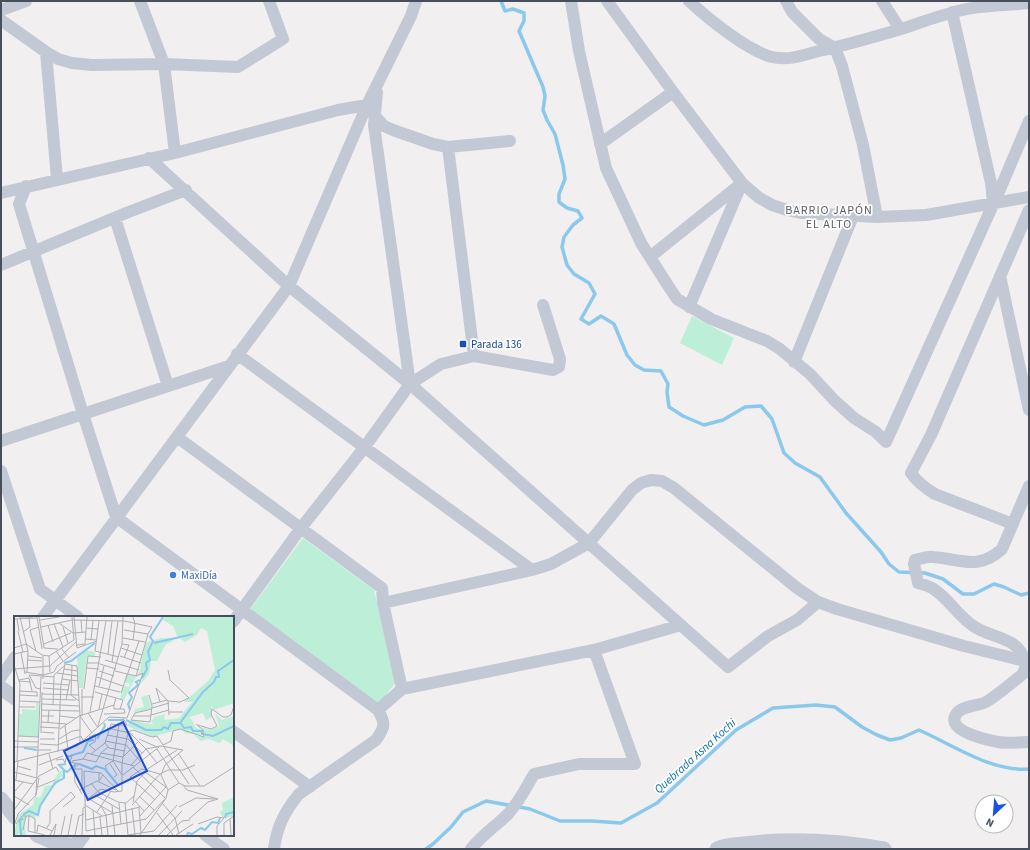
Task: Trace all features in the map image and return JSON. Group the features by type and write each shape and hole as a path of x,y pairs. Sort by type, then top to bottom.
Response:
{"street":[{"path":"1,10 26,1"},
{"path":"140,1 164,64 175,152"},
{"path":"1,20 46,52 58,59 72,63 164,64 238,67 283,39 269,1"},
{"path":"44,616 289,286 371,110 378,85 411,16 416,1"},
{"path":"571,1 579,51 606,168 641,243 677,299 711,319 767,342 780,349 810,374 835,401 854,418 876,432 886,442 1001,187 1029,121"},
{"path":"607,1 673,92 742,183 758,197 772,205 801,213 877,217 926,215 1029,197"},
{"path":"689,1 730,34 760,53 772,57 793,58 835,48 952,12 1008,3 1029,4"},
{"path":"786,1 792,12 819,39 835,48 842,66 863,145 877,217"},
{"path":"882,1 900,29"},
{"path":"952,12 992,183 993,203"},
{"path":"46,52 57,179"},
{"path":"600,144 673,92"},
{"path":"1,193 175,152 338,110 371,110"},
{"path":"371,110 384,126 433,144 448,147 510,141"},
{"path":"371,110 410,384"},
{"path":"448,147 474,356"},
{"path":"149,158 186,190 289,286 410,384 728,667 768,636 797,620 818,602"},
{"path":"650,257 742,183"},
{"path":"690,307 742,183"},
{"path":"26,186 19,204 116,517 378,710 383,720 383,729 376,740 299,794 290,805 282,819 275,840 274,849"},
{"path":"1,265 186,190"},
{"path":"1013,524 935,494 916,481 911,473 931,435 1029,210"},
{"path":"794,362 853,216"},
{"path":"115,218 168,386"},
{"path":"1000,276 1029,410"},
{"path":"234,621 301,528 364,448 410,384 441,364 474,356 553,370 559,367 560,359 543,305"},
{"path":"237,354 532,570"},
{"path":"1,441 229,366"},
{"path":"177,437 382,588 383,603 402,689"},
{"path":"1,471 40,589 77,616"},
{"path":"383,603 532,570 551,564 589,543 637,486 651,480 662,480 674,488 797,588 818,602 956,644 1025,661"},
{"path":"1029,486 1002,549 994,557 983,562 970,562 932,556 915,560 914,564 918,583 932,588 939,593 966,621 975,627 984,632 1007,640 1022,653 1025,661 1026,667 1023,674 987,701 963,710 957,714 955,720 956,726 960,730 998,742 1029,742"},
{"path":"378,710 402,689 594,650 681,625"},
{"path":"472,849 478,840 509,813 523,795 534,774 579,764 635,764 594,650"},
{"path":"1,677 14,658"},
{"path":"1,688 14,697"},
{"path":"234,732 310,787"},
{"path":"1,799 14,816"},
{"path":"39,836 56,843 79,843"},
{"path":"206,836 224,849"},
{"path":"717,849 722,847 814,841 854,844 884,849"}],"green space":[{"path":"692,316 734,338 722,365 680,343"},
{"path":"303,538 374,590 395,683 378,706 249,611"}],"waterway":[{"path":"501,1 505,11 513,9 524,13 524,21 519,31 543,87 545,96 543,110 555,134 563,165 565,179 559,194 559,202 567,208 578,211 582,218 573,225 564,237 562,247 567,265 574,274 589,283 595,294 581,319 589,324 601,316 614,324 627,355 635,365 644,370 661,371 668,384 667,392 669,407 683,416 704,425 723,420 745,407 761,406 772,419 784,453 795,463 820,477 846,513 881,552 889,564 899,572 925,573 943,579 963,594 974,594 994,584 1021,595 1029,593"},
{"name":"Quebrada Asna Kochi","path":"426,849 451,827 463,812 486,801 530,809 560,821 621,823 657,803 736,730 773,708 816,705 835,707 862,727 890,740 901,738 919,730 986,762 1015,769 1029,769"}],"place":[{"name":"Parada 136","path":"463,344"},
{"name":"MaxiDía","path":"173,575"}],"district":[{"name":"BARRIO JAPÓN EL ALTO","path":"829,217"}]}
